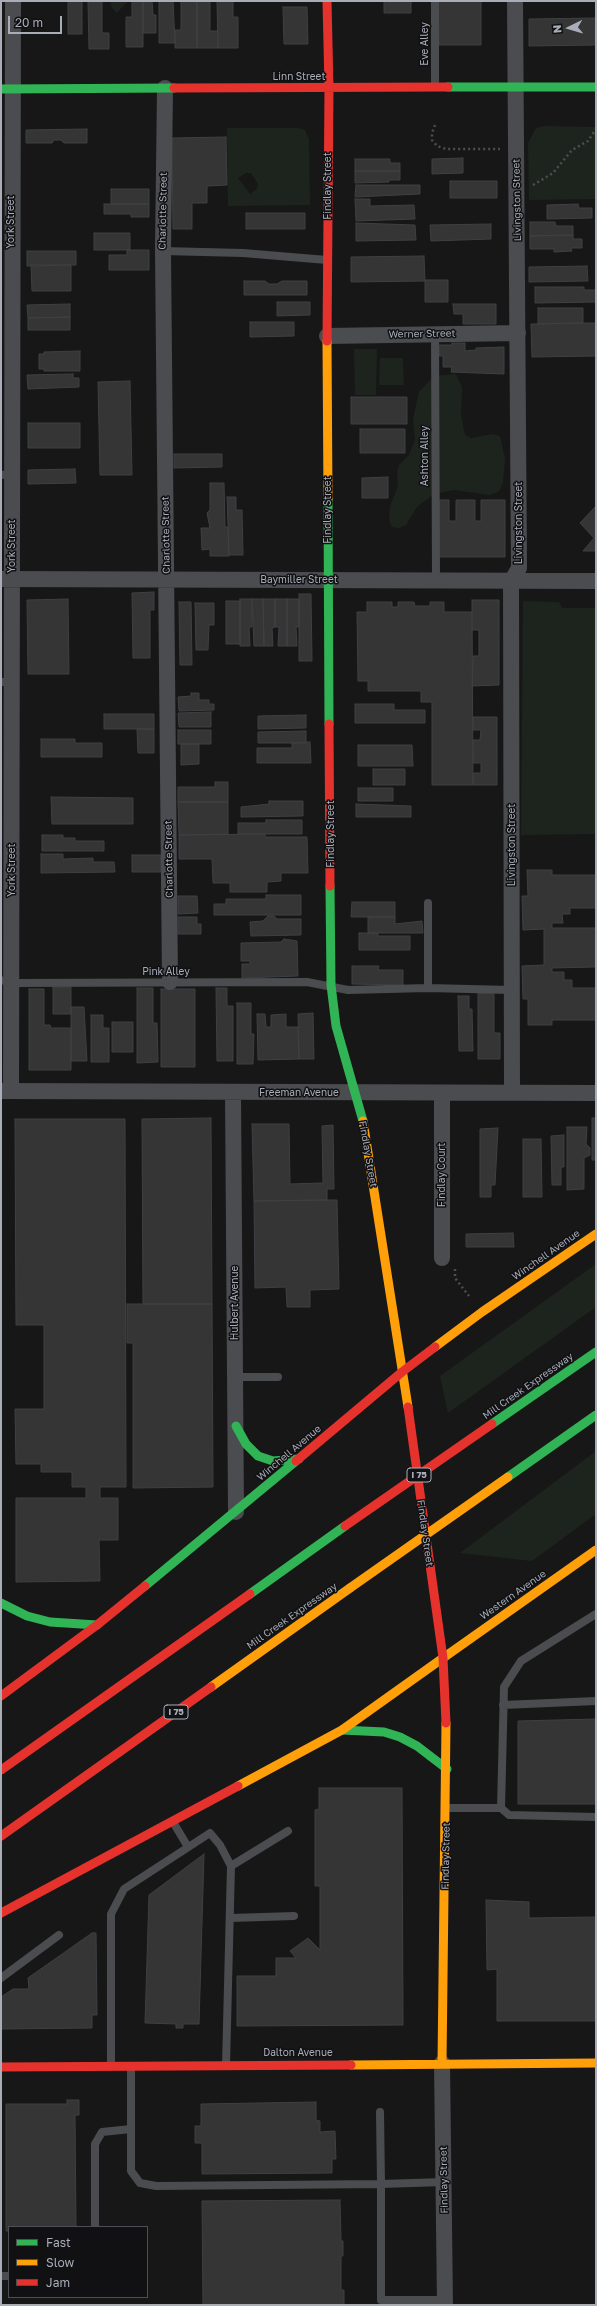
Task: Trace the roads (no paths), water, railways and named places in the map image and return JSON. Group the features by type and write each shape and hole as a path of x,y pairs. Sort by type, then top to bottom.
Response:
{"main road":[{"name":"Findlay Street","path":"327,1 329,88 327,336 331,985 336,1026 363,1121 402,1372 443,1658 447,1808 442,2063"},
{"name":"Linn Street","path":"7,89 596,87"},
{"name":"Winchell Avenue","path":"1,1696 97,1625 236,1512 402,1372 482,1312 596,1234"},
{"name":"Mill Creek Expressway","path":"1,1770 345,1526 596,1352"},
{"name":"Mill Creek Expressway","path":"1,1836 350,1588 596,1416"},
{"path":"236,1426 246,1444 258,1456 273,1461 299,1459"},
{"name":"Western Avenue","path":"1,1913 342,1730 596,1550"},
{"path":"1,1603 27,1616 50,1622 97,1625"},
{"path":"342,1730 384,1732 400,1737 417,1746 447,1769"},
{"name":"Dalton Avenue","path":"1,2067 596,2063"}],"street":[{"name":"York Street","path":"6,1091 7,89 13,1"},
{"name":"Livingston Street","path":"512,1092 511,582 519,568 515,1"},
{"name":"Charlotte Street","path":"165,88 163,251 170,982"},
{"name":"Werner Street","path":"327,336 435,333 518,333"},
{"name":"Baymiller Street","path":"7,579 328,581 436,579 511,582 596,581"},
{"name":"Freeman Avenue","path":"6,1091 233,1093 596,1093"},
{"name":"Hulbert Avenue","path":"233,1093 236,1512"},
{"name":"Findlay Court","path":"442,1093 442,1258"},
{"name":"Findlay Street","path":"442,2063 445,2303"}],"lane":[{"name":"Eve Alley","path":"435,1 436,87"},
{"path":"163,251 243,253 327,260"},
{"name":"Ashton Alley","path":"435,333 436,579"},
{"path":"428,904 428,988"},
{"name":"Pink Alley","path":"7,982 307,982 331,985 348,990 428,988 511,990"},
{"path":"235,1377 278,1377"},
{"path":"501,1808 502,1705 504,1687 521,1661 596,1614"},
{"path":"502,1705 596,1701"},
{"path":"447,1808 501,1808 509,1815 596,1817"},
{"path":"173,1822 188,1847"},
{"path":"231,1866 288,1831"},
{"path":"110,2066 111,1914 124,1889 210,1833 220,1845 231,1866 231,1918 226,2065"},
{"path":"231,1918 294,1916"},
{"path":"1,1978 59,1935"},
{"path":"131,2066 131,2172 140,2183 156,2186 444,2182"},
{"path":"380,2112 381,2303 445,2303"},
{"path":"95,2226 95,2144 102,2132 131,2128"}]}
